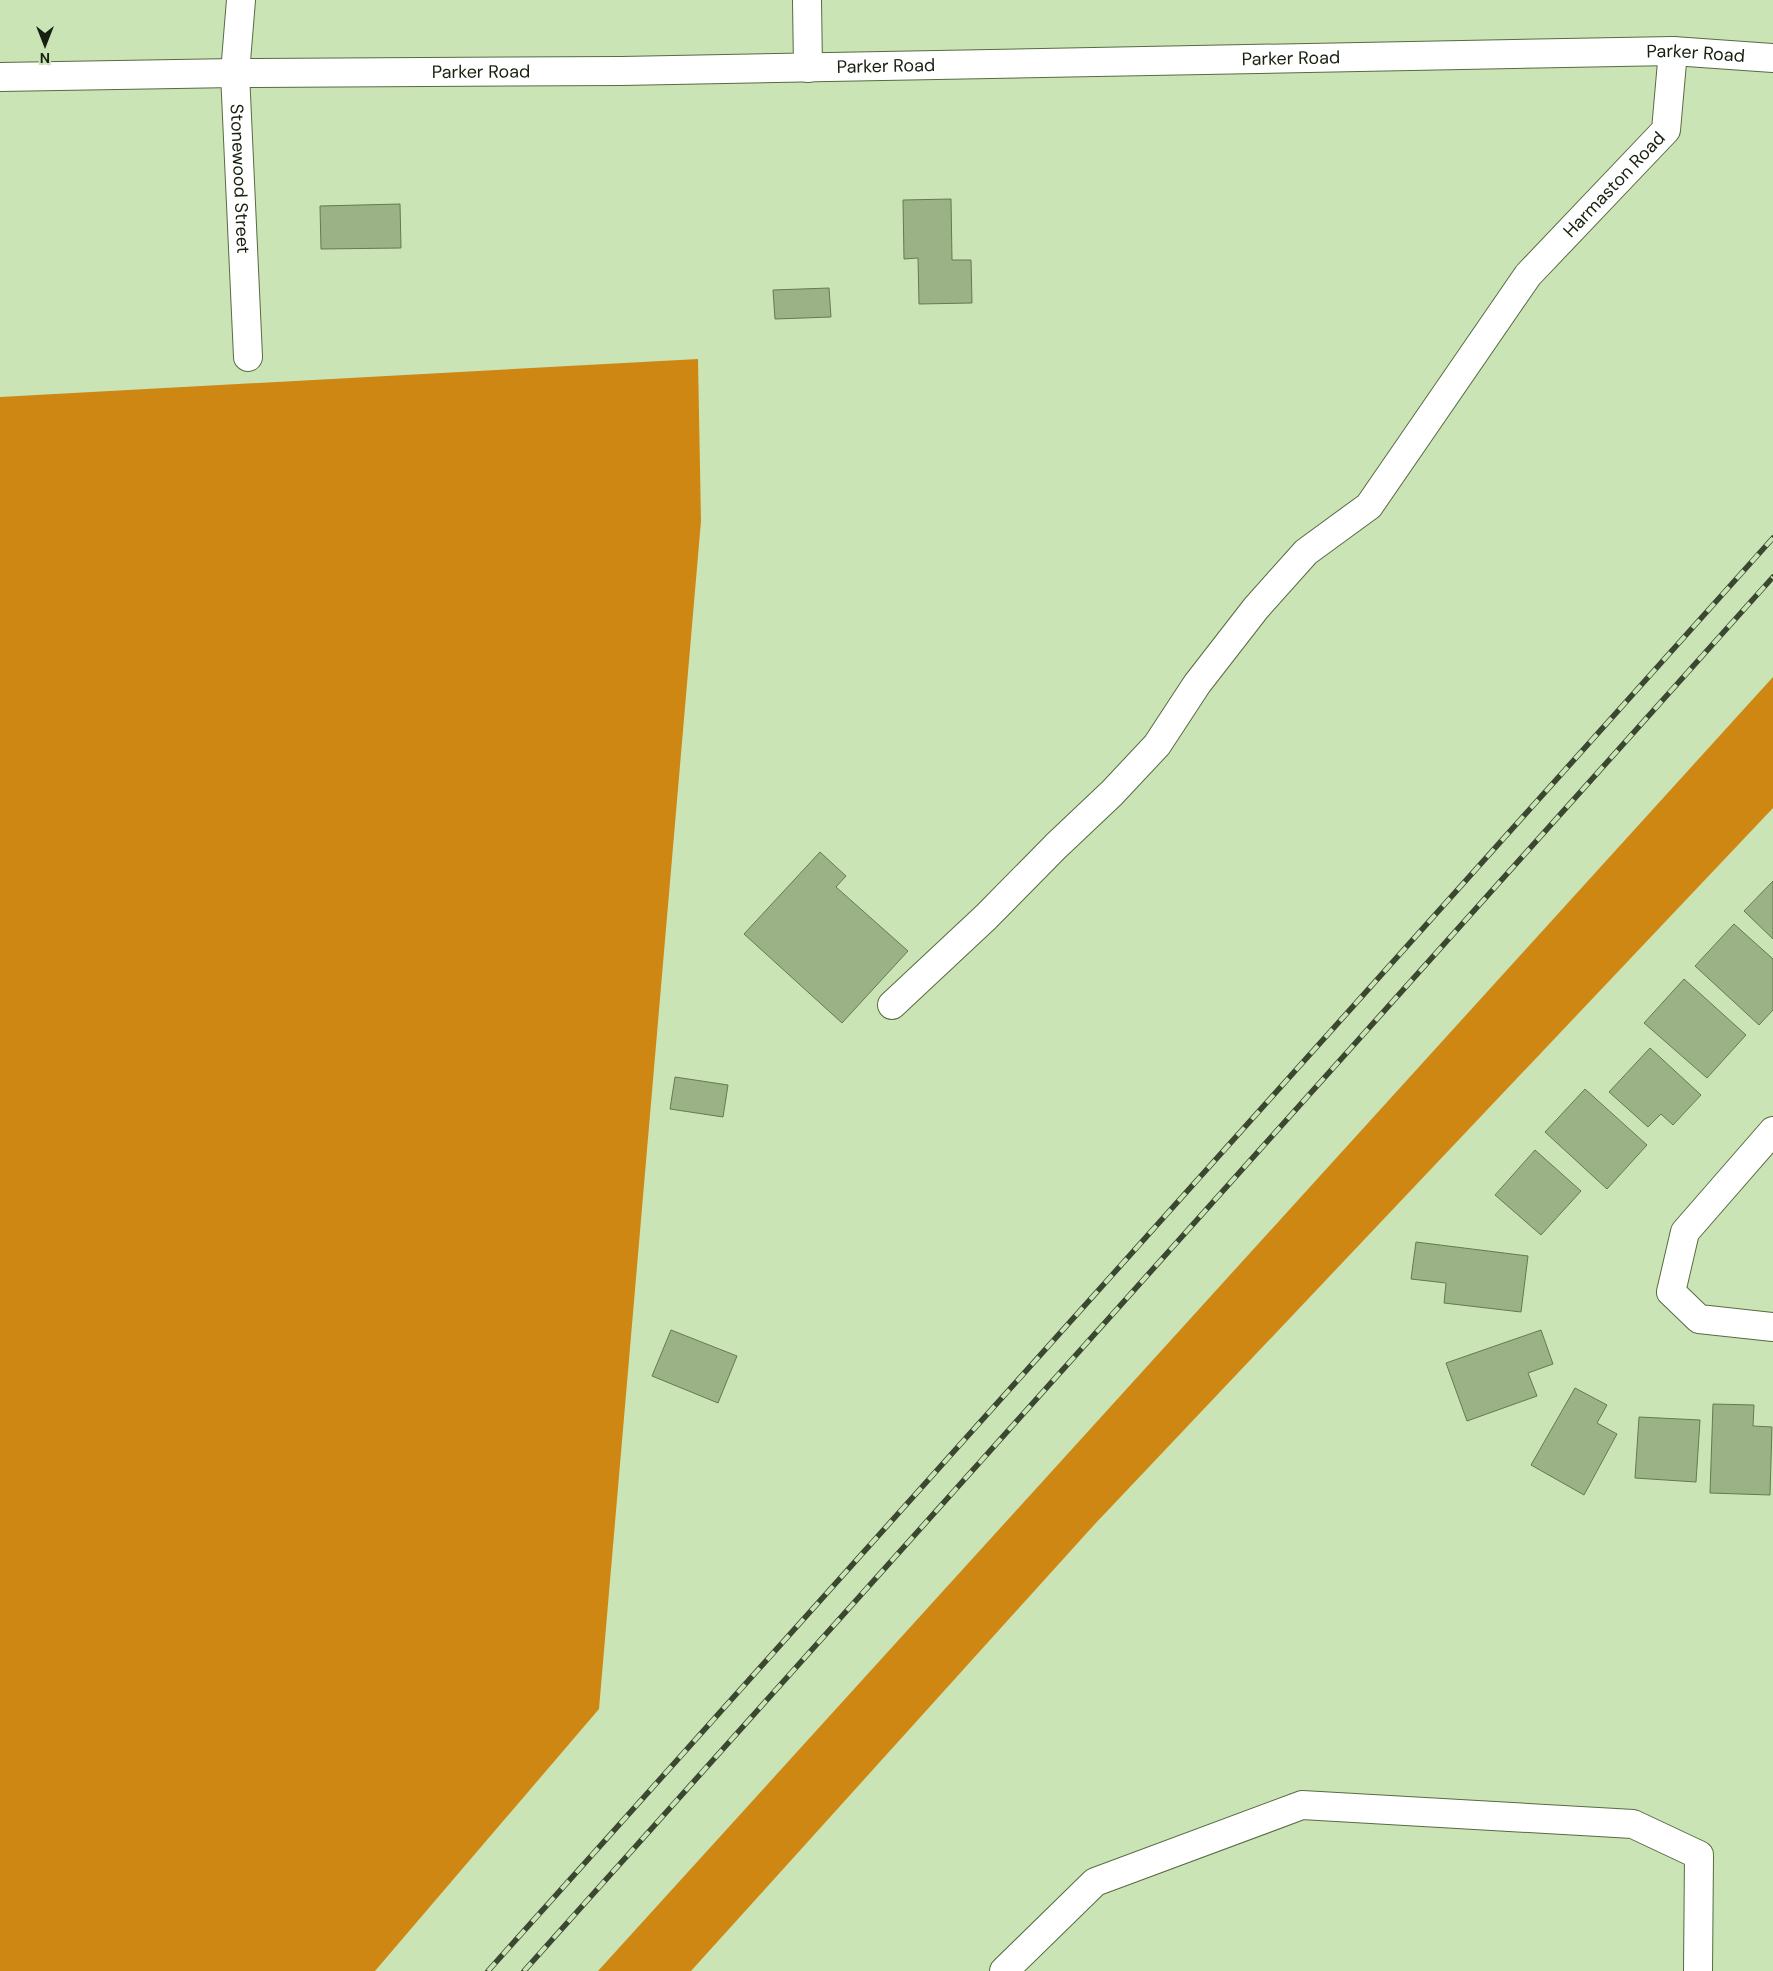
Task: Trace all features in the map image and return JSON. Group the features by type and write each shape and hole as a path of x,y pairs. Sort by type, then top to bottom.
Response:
{"street":[{"name":"Stonewood Street","path":"241,0 234,72 248,357"},
{"path":"807,0 808,68"},
{"name":"Parker Road","path":"0,77 234,72 621,71 1673,51 1773,58"},
{"name":"Harmaston Road","path":"892,1004 986,917 1157,746 1197,684 1256,608 1306,552 1369,506 1528,275 1666,130 1673,51"},
{"path":"1773,1131 1685,1232 1671,1292 1699,1319 1773,1327"},
{"path":"1004,1971 1096,1882 1302,1805 1633,1824 1699,1855 1698,1971"}],"shaded area":[{"path":"698,359 701,521 599,1709 375,1971 0,1971 0,397"},
{"path":"1773,677 1773,808 1094,1525 691,1971 598,1971"}],"building":[{"path":"951,199 952,260 971,260 972,303 919,304 918,258 904,259 903,200"},
{"path":"400,204 401,248 321,249 320,206"},
{"path":"829,288 831,317 775,319 773,290"},
{"path":"820,852 846,876 836,887 908,951 842,1023 744,934"},
{"path":"1773,881 1773,939 1744,911"},
{"path":"1734,924 1773,959 1773,1010 1759,1025 1695,966"},
{"path":"1684,979 1746,1035 1707,1078 1644,1023"},
{"path":"1650,1048 1701,1095 1673,1125 1661,1114 1648,1127 1609,1092"},
{"path":"675,1077 728,1085 723,1117 670,1109"},
{"path":"1585,1089 1647,1145 1607,1189 1545,1132"},
{"path":"1535,1150 1581,1191 1541,1235 1495,1195"},
{"path":"1416,1242 1528,1256 1521,1312 1444,1303 1446,1283 1411,1279"},
{"path":"671,1330 737,1356 718,1403 652,1376"},
{"path":"1541,1330 1553,1364 1528,1373 1537,1396 1467,1421 1446,1363"},
{"path":"1575,1388 1607,1405 1597,1423 1617,1434 1584,1495 1531,1465"},
{"path":"1713,1404 1754,1405 1753,1426 1772,1427 1770,1495 1710,1493"},
{"path":"1639,1417 1700,1420 1696,1482 1635,1478"}],"railway":[{"path":"488,1971 1773,538"},
{"path":"524,1971 1773,577"}]}
